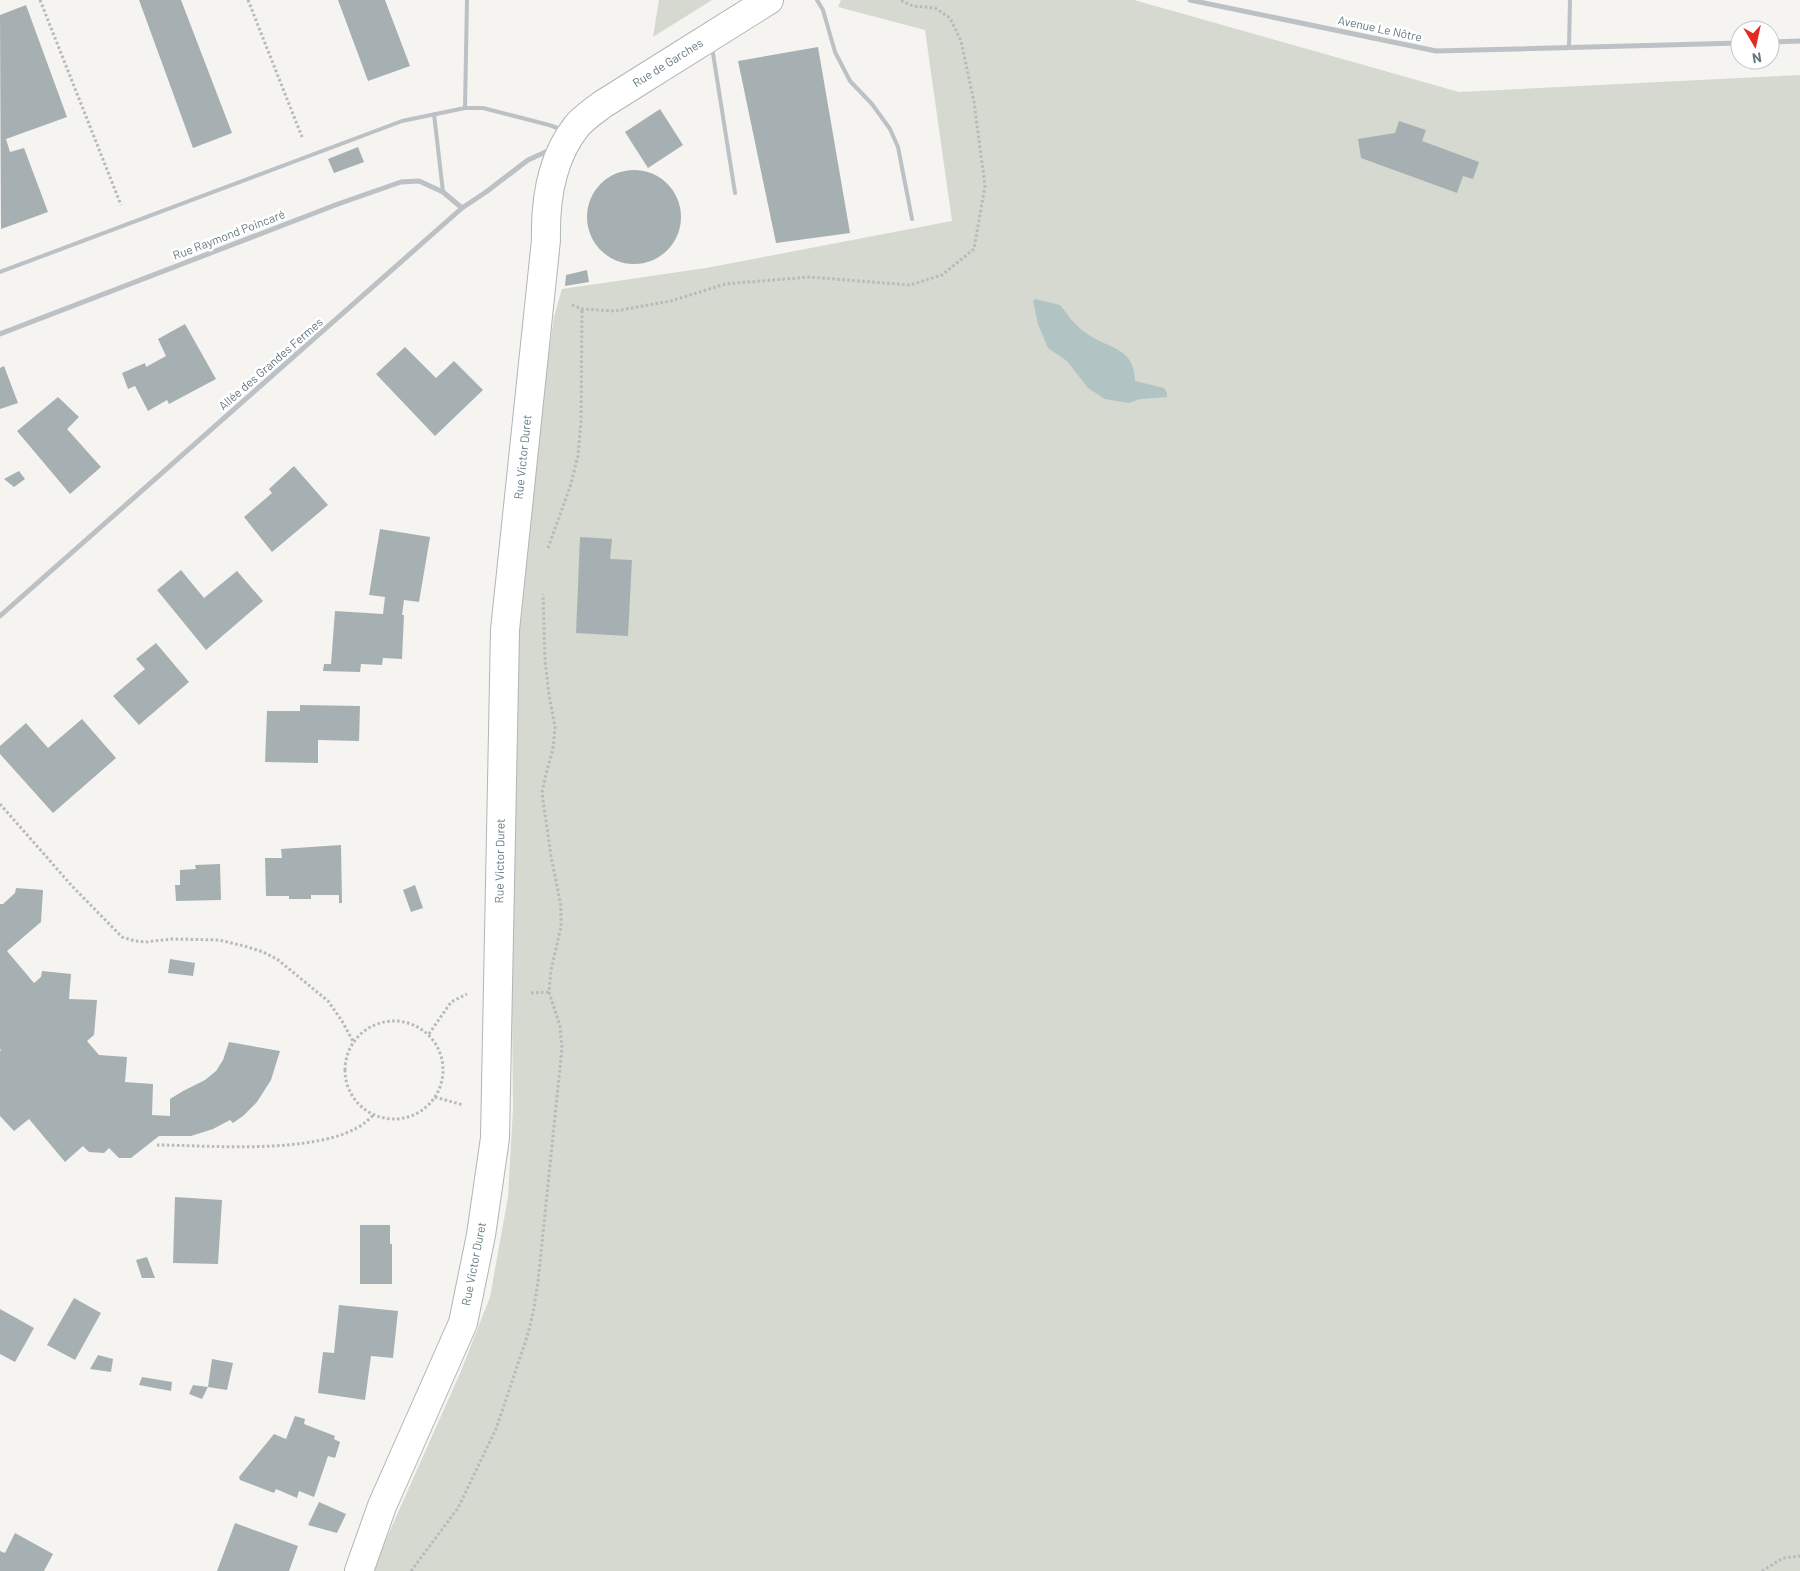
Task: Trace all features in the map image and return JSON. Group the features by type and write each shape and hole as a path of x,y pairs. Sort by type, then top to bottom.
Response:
{"street":[{"name":"Rue de Garches","path":"568,138 578,125 603,104 769,0"},
{"name":"Avenue Le Nôtre","path":"1190,0 1436,51 1730,43"},
{"path":"1780,42 1800,41"},
{"name":"Allée des Grandes Fermes","path":"0,616 462,208 528,160 568,138"},
{"name":"Rue Victor Duret","path":"359,1571 382,1506 463,1322 481,1235 495,1138 505,630 546,240 547,201 551,179 568,138"},
{"name":"Rue Raymond Poincaré","path":"0,334 338,204 401,182 419,181 443,192 462,208"}],"lane":[{"path":"465,108 467,0"},
{"path":"817,0 823,10 835,52 850,81 872,104 890,129 898,147 912,219"},
{"path":"1569,47 1570,0"},
{"path":"710,37 735,193"},
{"path":"0,272 402,121 465,108 483,108 549,125 568,138"},
{"path":"434,114 443,192"}],"path":[{"path":"40,0 128,224"},
{"path":"248,0 309,156"},
{"path":"546,557 570,487 578,456 581,422 582,309 615,311 671,301 725,284 809,277 910,284 942,275 974,249 986,186 974,102 961,41 950,18 935,8 913,6 900,0"},
{"path":"410,1571 458,1508 496,1429 533,1313 538,1282 562,1048 560,1026 549,992 551,970 561,927 561,913 542,793 553,750 555,727 545,660 543,586"},
{"path":"0,804 72,886 122,937 135,942 172,938 219,940 263,952 277,959 328,1001 354,1043"},
{"path":"429,1034 451,1002 466,994 498,994"},
{"path":"399,1021 415,1025 429,1034 438,1047 443,1063 443,1078 438,1093 429,1105 417,1114 403,1118 388,1119 362,1107 353,1096 347,1083 345,1068 348,1054 354,1043 368,1028 382,1022 399,1021"},
{"path":"157,1145 283,1146 345,1135 374,1114"},
{"path":"1762,1571 1783,1558 1800,1556"}],"shaded area":[{"path":"659,0 712,0 653,37"},
{"path":"841,0 1134,0 1459,92 1800,75 1800,1571 372,1571 461,1371 490,1297 508,1197 513,1109 509,678 516,573 554,317 562,289 706,268 952,221 925,30 838,7"},
{"path":"1035,299 1060,305 1082,330 1125,355 1134,370 1135,381 1164,388 1167,397 1140,399 1129,403 1105,399 1088,388 1067,361 1048,348 1038,324 1033,301"}],"building":[{"path":"139,0 181,0 232,133 193,148"},
{"path":"338,0 385,0 410,66 368,81"},
{"path":"26,5 67,117 6,139 10,152 24,148 48,212 1,229 0,15"},
{"path":"818,47 850,233 776,243 738,61"},
{"path":"660,109 683,145 648,168 625,132"},
{"path":"1399,121 1426,130 1422,141 1479,162 1473,179 1463,176 1457,193 1361,158 1358,139 1395,133"},
{"path":"358,147 364,162 334,173 328,159"},
{"path":"634,170 652,174 667,184 677,199 681,217 677,235 667,250 652,260 634,264 616,260 601,250 591,235 587,217 591,199 601,184 616,174"},
{"path":"587,270 589,282 565,286 566,275"},
{"path":"185,324 216,379 169,404 167,400 148,411 135,386 128,389 122,373 145,363 146,367 166,356 158,339"},
{"path":"405,347 436,378 454,361 483,390 435,436 376,374"},
{"path":"4,366 18,403 0,409 0,368"},
{"path":"58,397 79,417 67,429 101,467 70,494 17,431"},
{"path":"294,466 328,505 272,552 244,517 272,493 269,489"},
{"path":"19,471 25,479 14,487 4,479"},
{"path":"380,529 430,537 419,602 404,600 402,659 383,658 382,665 361,664 360,672 323,671 324,664 331,664 335,611 383,614 385,597 369,595"},
{"path":"580,537 612,539 610,559 632,560 628,636 576,633"},
{"path":"181,570 204,598 237,571 263,601 206,650 157,590"},
{"path":"156,643 189,682 139,725 113,696 145,669 136,659"},
{"path":"300,705 360,706 359,741 318,740 318,763 265,762 267,711 300,711"},
{"path":"82,719 116,758 53,813 0,754 0,746 26,723 48,748"},
{"path":"341,845 342,903 339,903 339,895 311,895 311,899 289,899 289,896 266,896 265,858 282,858 281,849"},
{"path":"220,864 221,900 176,901 175,885 180,885 180,870 196,869 195,865"},
{"path":"415,885 423,908 411,912 403,890"},
{"path":"16,888 43,890 41,922 7,951 34,983 41,977 42,971 71,974 69,999 97,1000 94,1035 87,1041 99,1055 127,1057 125,1082 153,1084 152,1115 170,1116 170,1099 205,1080 216,1071 223,1060 229,1042 280,1051 271,1080 257,1102 233,1123 230,1120 213,1129 191,1136 159,1136 131,1158 119,1158 109,1148 104,1153 89,1152 83,1146 65,1162 29,1119 14,1131 0,1116 0,904 3,904 15,893"},
{"path":"170,959 195,963 193,976 168,973"},
{"path":"175,1197 222,1200 218,1264 173,1263"},
{"path":"360,1225 390,1225 392,1284 360,1284"},
{"path":"147,1257 155,1278 142,1278 136,1260"},
{"path":"74,1298 101,1313 75,1360 47,1345"},
{"path":"339,1305 398,1311 393,1358 371,1356 365,1400 318,1393 323,1352 334,1353"},
{"path":"0,1309 34,1328 15,1362 0,1354"},
{"path":"98,1355 113,1359 111,1372 90,1369"},
{"path":"212,1359 233,1363 227,1390 208,1387"},
{"path":"142,1377 172,1382 171,1391 139,1385"},
{"path":"193,1385 208,1387 202,1399 189,1394"},
{"path":"295,1416 305,1419 304,1424 335,1436 334,1439 340,1442 335,1458 328,1456 314,1497 299,1491 297,1498 276,1489 274,1493 240,1480 239,1477 274,1434 286,1439"},
{"path":"319,1502 346,1514 337,1533 308,1525"},
{"path":"235,1523 298,1546 289,1571 217,1571"},
{"path":"15,1533 53,1554 44,1571 0,1571 0,1551 5,1553"}]}
